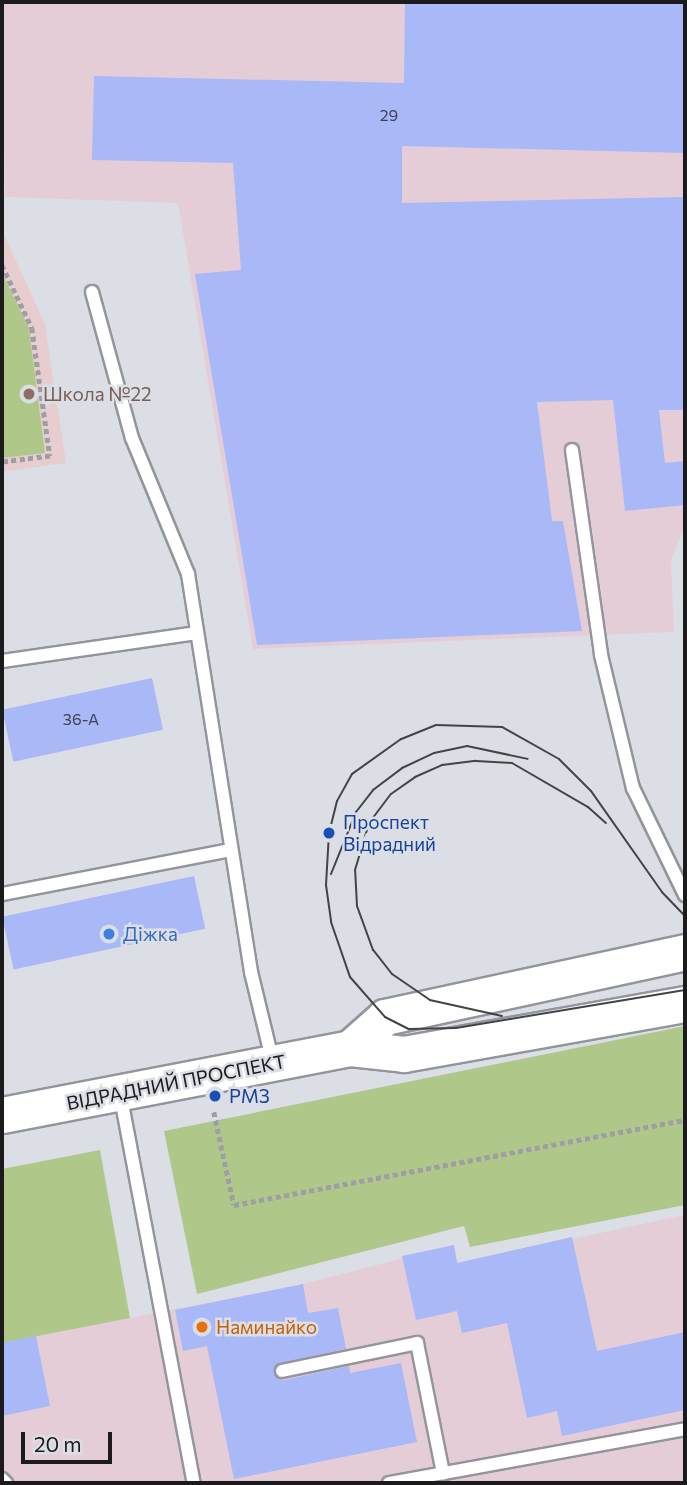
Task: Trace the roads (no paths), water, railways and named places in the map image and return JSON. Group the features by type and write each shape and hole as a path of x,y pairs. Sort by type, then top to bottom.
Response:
{"main road":[{"path":"350,1048 385,1017 685,952"},
{"name":"ВІДРАДНИЙ ПРОСПЕКТ","path":"2,1115 350,1048 404,1054 685,1004"}],"lane":[{"path":"92,292 132,438 188,574 251,972 273,1063"},
{"path":"572,450 601,655 633,788 685,895"},
{"path":"2,661 196,633"},
{"path":"2,894 230,850"},
{"path":"120,1092 194,1483"},
{"path":"282,1371 417,1343 443,1473"},
{"path":"389,1483 443,1473 460,1477 685,1429"},
{"path":"2,1479 6,1483"}],"tram line":[{"path":"685,916 662,892 591,791 559,759 502,727 436,725 401,739 352,774 337,801 329,833 326,885 331,922 350,977 385,1017 409,1029 456,1028 685,990"},
{"path":"331,874 356,812 373,790 402,768 434,753 467,746 528,759"},
{"path":"502,1016 430,1000 392,974 373,950 357,906 355,870 369,823 391,794 415,777 442,765 476,761 512,763 588,807 606,823"}],"place":[{"name":"Школа №22","path":"29,394"},
{"name":"Проспект Відрадний","path":"329,833"},
{"name":"Діжка","path":"109,934"},
{"name":"РМЗ","path":"215,1096"},
{"name":"Наминайко","path":"202,1327"}]}
